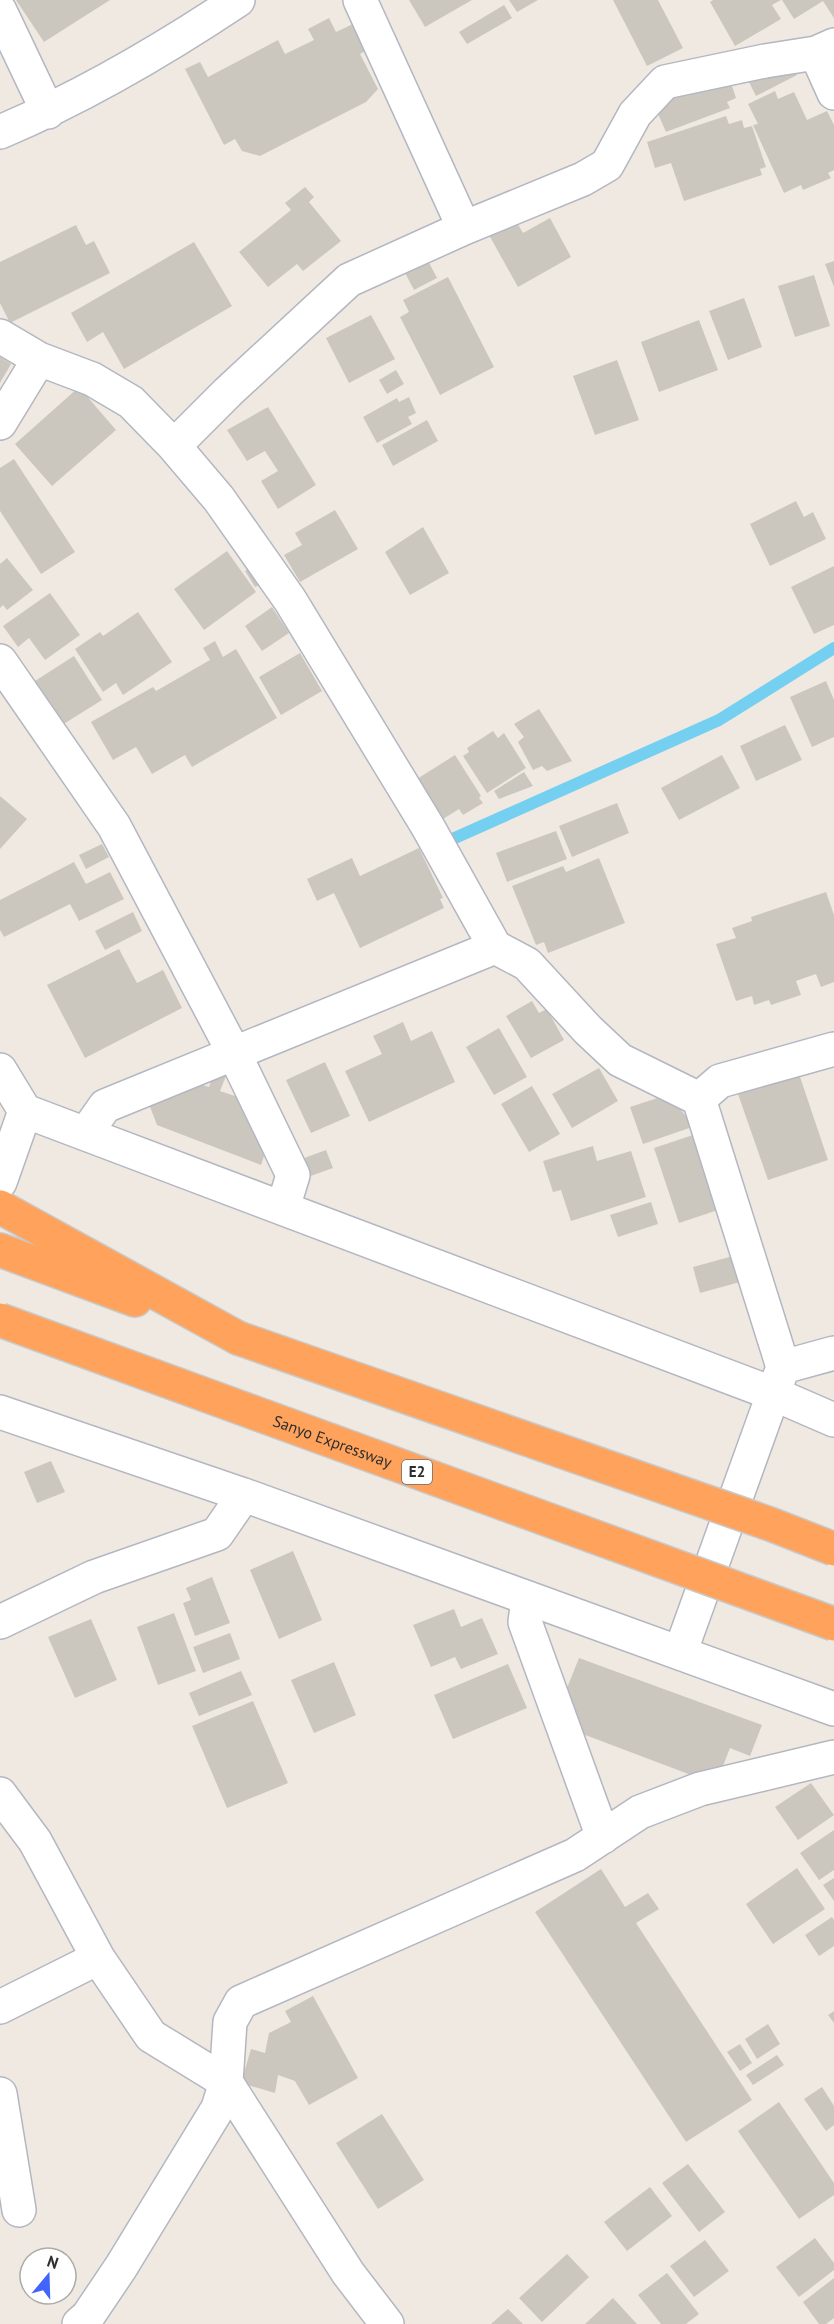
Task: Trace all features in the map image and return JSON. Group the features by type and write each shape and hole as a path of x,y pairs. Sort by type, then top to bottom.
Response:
{"highway":[{"path":"0,1207 238,1338"},
{"path":"0,1250 238,1338 758,1520 834,1549"},
{"name":"Sanyo Expressway","path":"0,1320 834,1624"}],"street":[{"path":"0,132 48,112 196,28 238,0"},
{"path":"360,0 464,228"},
{"path":"0,11 48,112"},
{"path":"174,446 349,280 464,228 583,179 607,165 635,114 665,82 825,49 834,93"},
{"path":"0,336 39,359 92,379 131,402 174,446 219,499 290,600 428,827 495,947 527,964 588,1030 620,1060 699,1099 778,1381 680,1653"},
{"path":"0,423 39,359"},
{"path":"5,681 114,826 234,1053 293,1175 283,1208"},
{"path":"86,1133 105,1106 495,947"},
{"path":"699,1099 720,1081 834,1049"},
{"path":"0,1070 25,1111 283,1208 778,1381 834,1420"},
{"path":"0,1182 25,1111"},
{"path":"778,1381 834,1353"},
{"path":"0,1412 244,1495 834,1709"},
{"path":"0,1622 94,1576 217,1534 244,1495"},
{"path":"528,1598 525,1622 603,1836"},
{"path":"79,2324 88,2316 121,2267 218,2108 226,2082 230,2022 241,2002 575,1855 640,1812 700,1790 834,1757"},
{"path":"0,1794 34,1841 98,1958 151,2036 226,2082 348,2273 387,2324"},
{"path":"0,2007 98,1958"},
{"path":"0,2094 19,2210"}],"building":[{"path":"16,0 110,0 44,42"},
{"path":"409,0 472,0 425,27"},
{"path":"509,0 538,0 517,12"},
{"path":"613,0 658,0 683,48 647,66"},
{"path":"713,0 781,0 772,5 781,19 735,46 710,2"},
{"path":"782,0 834,0 834,18 823,1 794,19"},
{"path":"504,5 512,18 467,44 459,32"},
{"path":"329,18 336,32 355,23 368,49 360,54 378,89 366,102 260,156 242,151 235,139 224,145 185,69 200,62 208,77 278,40 285,54 314,40 308,29"},
{"path":"789,60 797,75 756,96 749,82"},
{"path":"731,83 736,98 727,102 730,108 666,132 655,107 662,94"},
{"path":"775,91 778,99 794,92 807,120 827,111 834,125 834,170 828,173 831,178 803,190 801,185 784,193 753,125 758,124 748,104"},
{"path":"726,116 729,124 742,120 744,128 752,126 766,167 760,169 762,175 684,201 671,163 655,168 647,142"},
{"path":"305,187 314,197 309,202 341,241 303,271 297,264 268,287 239,252 291,210 285,203"},
{"path":"550,218 571,257 518,287 489,235 516,221 523,233"},
{"path":"76,225 86,245 94,241 110,273 10,323 0,303 0,262"},
{"path":"194,242 232,306 124,369 103,332 87,342 71,313"},
{"path":"425,255 437,278 414,290 402,267"},
{"path":"834,261 834,287 825,264"},
{"path":"814,275 830,326 795,337 778,286"},
{"path":"448,277 494,367 440,395 400,317 409,312 403,300"},
{"path":"744,298 762,347 728,360 709,311"},
{"path":"371,315 395,359 349,383 326,338"},
{"path":"699,320 718,370 659,392 641,342"},
{"path":"0,357 11,364 0,383"},
{"path":"617,360 639,420 595,435 573,376"},
{"path":"396,370 404,384 387,394 379,380"},
{"path":"79,387 116,430 52,486 15,444"},
{"path":"409,397 416,413 408,417 412,424 377,443 363,417 397,398 399,402"},
{"path":"268,407 316,485 278,509 261,481 278,471 265,451 247,461 227,430"},
{"path":"427,420 438,441 393,466 382,445"},
{"path":"14,459 75,552 41,574 0,511 0,468"},
{"path":"796,501 804,517 813,512 826,539 770,566 750,524"},
{"path":"335,510 358,549 300,582 284,555 302,545 295,533"},
{"path":"423,527 449,573 410,595 385,552"},
{"path":"227,551 256,592 204,630 174,589"},
{"path":"7,558 33,590 7,610 3,605 0,608 0,564"},
{"path":"253,566 264,583 255,587 245,571"},
{"path":"834,566 834,625 814,634 791,587"},
{"path":"50,593 80,635 45,660 29,638 18,647 3,626"},
{"path":"272,607 289,633 262,651 245,626"},
{"path":"138,612 172,662 123,695 116,683 103,692 75,649 100,632 103,636"},
{"path":"215,641 223,657 236,649 277,718 192,767 185,755 152,774 136,747 113,760 91,722 153,687 156,691 210,660 203,648"},
{"path":"300,653 322,691 281,715 259,677"},
{"path":"74,656 102,700 62,725 35,681"},
{"path":"826,681 834,700 834,737 812,747 790,697"},
{"path":"539,709 572,761 547,771 542,766 533,770 518,742 524,737 514,724"},
{"path":"785,725 802,760 756,781 740,746"},
{"path":"493,731 498,738 504,733 526,768 487,793 463,756 469,752 467,748"},
{"path":"455,755 483,803 463,815 459,809 443,819 417,779"},
{"path":"722,755 740,788 679,820 661,788"},
{"path":"524,772 533,786 499,799 494,791"},
{"path":"0,796 27,819 0,849"},
{"path":"617,803 629,833 572,857 559,826"},
{"path":"556,831 567,859 507,882 496,853"},
{"path":"102,844 109,857 86,869 79,855"},
{"path":"419,848 443,898 440,899 444,908 360,948 334,893 317,901 307,879 352,858 360,876"},
{"path":"599,858 625,923 548,953 544,942 536,945 512,886 563,866 566,872"},
{"path":"74,862 86,884 110,872 124,899 79,921 70,904 4,937 0,930 0,900"},
{"path":"826,892 834,915 834,982 821,987 816,974 796,981 801,995 771,1005 769,1000 754,1005 752,996 736,1001 716,944 736,938 732,928 752,921 751,917"},
{"path":"133,912 142,931 105,950 95,931"},
{"path":"119,949 137,983 163,970 182,1008 85,1058 47,985"},
{"path":"532,1001 539,1013 547,1009 564,1040 531,1058 506,1016"},
{"path":"403,1022 411,1041 432,1031 455,1082 369,1122 345,1071 382,1054 373,1036"},
{"path":"499,1028 527,1077 494,1095 466,1047"},
{"path":"325,1062 350,1116 311,1133 286,1080"},
{"path":"599,1068 618,1101 572,1128 552,1094"},
{"path":"214,1072 226,1076 220,1091 238,1097 264,1156 261,1165 157,1125 147,1099 194,1082 209,1087"},
{"path":"799,1074 828,1160 768,1180 738,1094"},
{"path":"532,1086 560,1134 529,1152 501,1104"},
{"path":"667,1095 695,1126 643,1144 630,1107"},
{"path":"696,1134 721,1209 679,1223 654,1148"},
{"path":"593,1146 597,1161 631,1151 646,1197 571,1221 561,1190 553,1192 543,1161"},
{"path":"326,1150 333,1168 305,1178 299,1160"},
{"path":"651,1202 658,1224 618,1237 610,1215"},
{"path":"733,1256 740,1282 700,1293 693,1267"},
{"path":"51,1461 65,1492 37,1503 24,1472"},
{"path":"293,1551 322,1620 279,1639 250,1570"},
{"path":"212,1577 230,1623 195,1636 183,1603 191,1600 186,1588"},
{"path":"454,1609 461,1627 482,1618 498,1654 461,1669 455,1657 431,1667 413,1625"},
{"path":"174,1613 196,1671 158,1685 137,1627"},
{"path":"91,1619 117,1680 75,1698 48,1637"},
{"path":"230,1633 240,1659 203,1673 193,1647"},
{"path":"579,1658 762,1725 750,1756 730,1748 721,1771 699,1778 580,1733 565,1693"},
{"path":"334,1662 356,1715 314,1733 291,1680"},
{"path":"508,1664 527,1708 453,1739 434,1695"},
{"path":"241,1671 252,1695 199,1716 189,1693"},
{"path":"253,1701 288,1783 227,1808 192,1726"},
{"path":"811,1783 834,1815 798,1840 775,1807"},
{"path":"834,1830 834,1870 819,1880 800,1853"},
{"path":"797,1868 825,1909 773,1944 746,1904"},
{"path":"601,1869 625,1907 648,1893 659,1909 636,1923 752,2100 686,2142 535,1912"},
{"path":"834,1878 834,1901 823,1885"},
{"path":"832,1917 834,1946 819,1956 805,1935"},
{"path":"313,1996 358,2078 309,2105 295,2081 278,2075 275,2093 241,2083 251,2049 265,2053 269,2033 291,2022 285,2011"},
{"path":"834,2011 834,2023 828,2015"},
{"path":"768,2024 780,2044 757,2059 745,2039"},
{"path":"740,2044 752,2063 740,2071 727,2052"},
{"path":"777,2055 784,2065 753,2085 746,2075"},
{"path":"822,2087 834,2106 834,2125 826,2131 804,2099"},
{"path":"779,2102 834,2183 834,2195 799,2219 738,2131"},
{"path":"382,2114 424,2180 378,2209 336,2143"},
{"path":"688,2164 725,2212 699,2232 662,2183"},
{"path":"650,2187 672,2216 627,2251 604,2222"},
{"path":"815,2238 834,2263 834,2270 799,2297 776,2267"},
{"path":"705,2240 729,2271 694,2297 670,2266"},
{"path":"567,2254 589,2277 542,2322 519,2298"},
{"path":"667,2273 699,2314 686,2324 661,2324 638,2295"},
{"path":"834,2278 834,2318 826,2324 819,2324 803,2302"},
{"path":"613,2298 637,2324 585,2324"},
{"path":"508,2309 523,2324 491,2324"}],"waterway":[{"path":"452,850 448,841 719,720 834,648"}]}
